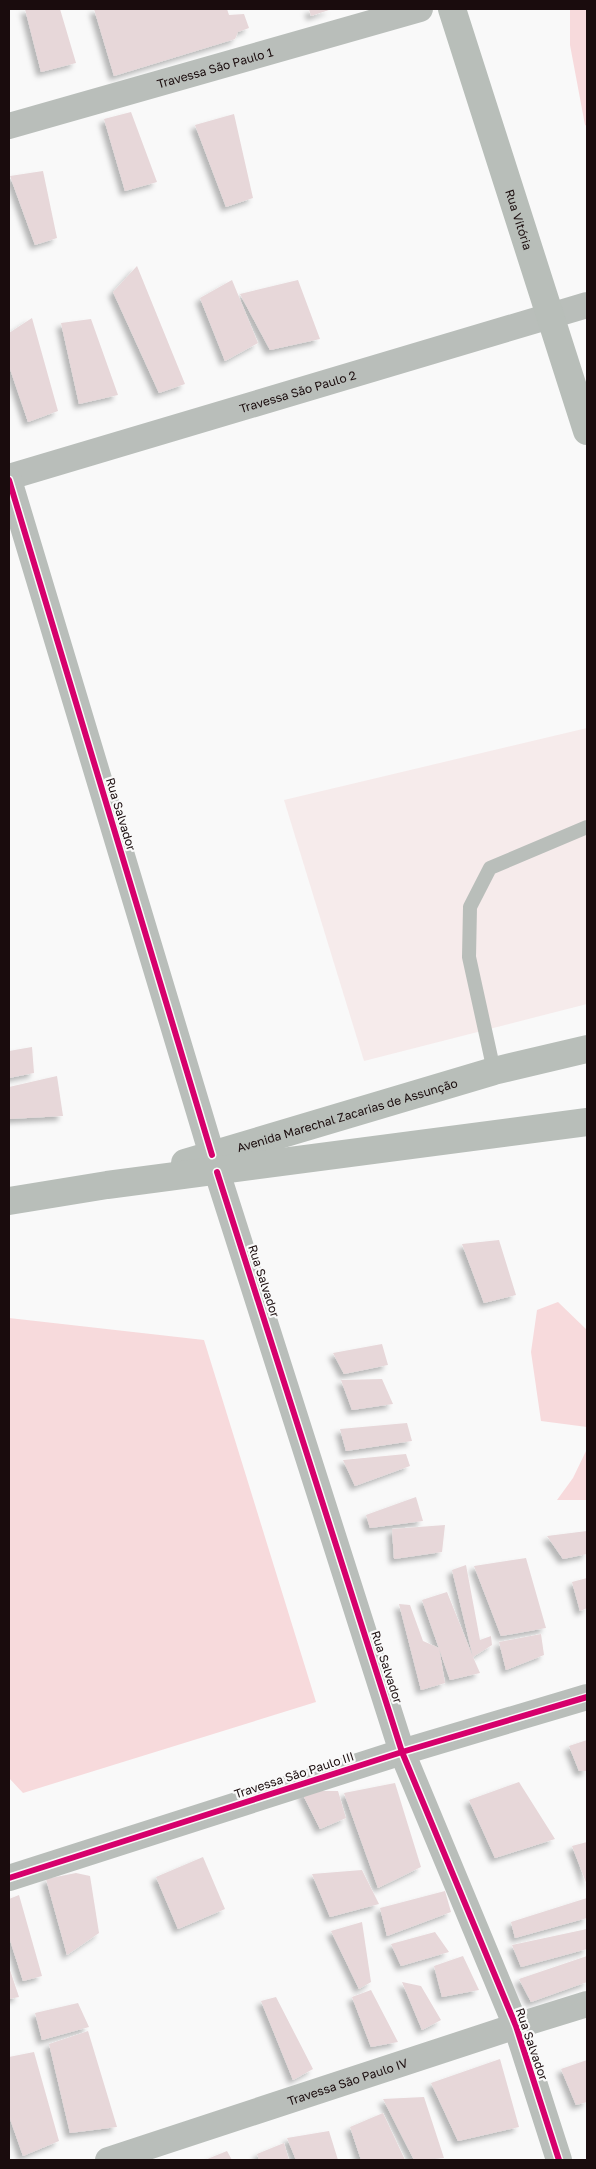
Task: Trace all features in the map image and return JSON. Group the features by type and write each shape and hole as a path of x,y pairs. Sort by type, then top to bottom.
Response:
{"main road":[{"name":"Rua Vitória","path":"452,9 587,431"},
{"name":"Avenida Marechal Zacarias de Assunção","path":"215,1163 494,1071 587,1049"},
{"name":"Avenida Marechal Zacarias de Assunção","path":"9,1201 107,1185 215,1163 587,1122"}],"street":[{"name":"Travessa São Paulo 1","path":"9,126 420,9"},
{"name":"Travessa São Paulo 2","path":"9,479 587,305"},
{"name":"Rua Salvador","path":"9,479 215,1163 402,1752 516,2026 559,2160"},
{"name":"Travessa São Paulo III","path":"9,1878 402,1752 587,1697"},
{"name":"Travessa São Paulo IV","path":"108,2160 587,2004"}],"lane":[{"path":"494,1071 469,957 470,907 490,868 587,827"}],"shaded area":[{"path":"570,9 587,9 587,126 585,125 570,45"},
{"path":"587,728 587,1004 364,1061 284,800"},
{"path":"558,1302 587,1330 587,1427 541,1421 531,1352 537,1310"},
{"path":"9,1318 204,1340 316,1702 23,1793 9,1778"},
{"path":"586,1451 587,1500 557,1500 573,1478"}],"building":[{"path":"25,9 60,9 76,63 41,72"},
{"path":"94,9 227,9 229,15 244,14 249,28 238,32 235,39 114,76"},
{"path":"309,9 332,9 311,16"},
{"path":"131,112 157,182 125,191 104,119"},
{"path":"234,114 253,198 226,207 195,125"},
{"path":"43,171 57,238 35,245 10,176"},
{"path":"137,266 185,384 159,393 113,292"},
{"path":"232,280 258,343 225,361 200,298"},
{"path":"298,280 320,339 270,350 240,294"},
{"path":"32,318 58,411 28,422 9,366 9,333"},
{"path":"91,319 118,395 79,404 61,323"},
{"path":"32,1047 34,1073 9,1078 9,1051"},
{"path":"57,1076 63,1116 9,1119 9,1087"},
{"path":"499,1240 516,1295 484,1303 462,1244"},
{"path":"382,1344 388,1365 344,1374 333,1353"},
{"path":"382,1379 393,1404 352,1410 341,1380"},
{"path":"407,1423 412,1441 346,1451 340,1429"},
{"path":"406,1454 410,1466 355,1486 343,1460"},
{"path":"416,1497 423,1521 370,1528 366,1515"},
{"path":"445,1525 442,1552 394,1559 392,1529"},
{"path":"587,1531 587,1554 563,1559 547,1536"},
{"path":"526,1558 546,1628 501,1636 474,1566"},
{"path":"466,1565 480,1640 491,1636 492,1645 473,1657 452,1570"},
{"path":"587,1578 587,1608 580,1611 572,1582"},
{"path":"447,1592 480,1673 450,1680 422,1600"},
{"path":"399,1604 410,1605 423,1641 439,1648 445,1683 421,1690"},
{"path":"541,1634 544,1655 506,1670 499,1642"},
{"path":"587,1740 587,1771 579,1771 569,1746"},
{"path":"519,1782 555,1839 495,1858 469,1800"},
{"path":"395,1783 421,1867 378,1888 344,1793"},
{"path":"301,1791 338,1791 346,1818 320,1829"},
{"path":"587,1842 587,1885 572,1846"},
{"path":"203,1857 225,1909 178,1929 156,1877"},
{"path":"362,1870 379,1904 330,1917 312,1874"},
{"path":"76,1873 90,1876 99,1933 67,1955 46,1879"},
{"path":"445,1891 451,1912 387,1936 380,1908"},
{"path":"19,1895 42,1976 23,1981 9,1937 9,1899"},
{"path":"587,1898 587,1918 515,1938 511,1922"},
{"path":"362,1922 371,1982 359,1989 331,1931"},
{"path":"587,1929 587,1949 521,1967 512,1945"},
{"path":"435,1932 449,1952 401,1966 391,1944"},
{"path":"463,1956 479,1990 442,1997 434,1966"},
{"path":"587,1956 587,1982 531,2002 519,1979"},
{"path":"9,1967 19,1997 9,1999"},
{"path":"402,1982 421,1986 441,2020 422,2030"},
{"path":"371,1990 398,2042 371,2047 352,1997"},
{"path":"276,1997 313,2069 293,2080 261,2001"},
{"path":"78,2003 89,2027 42,2040 35,2013"},
{"path":"88,2031 117,2127 70,2133 49,2044"},
{"path":"34,2052 59,2141 23,2156 9,2116 9,2057"},
{"path":"500,2059 519,2127 458,2141 431,2083"},
{"path":"587,2060 587,2102 576,2105 561,2069"},
{"path":"424,2097 444,2158 414,2160 383,2099"},
{"path":"383,2113 405,2160 361,2160 350,2127"},
{"path":"329,2131 338,2160 296,2160 287,2138"},
{"path":"284,2143 289,2160 259,2160 257,2154"},
{"path":"227,2151 232,2160 205,2160"}],"cycle path":[{"path":"9,480 212,1155"},
{"path":"217,1172 402,1752 516,2026 559,2160"},
{"path":"9,1878 402,1752 587,1697"}]}
